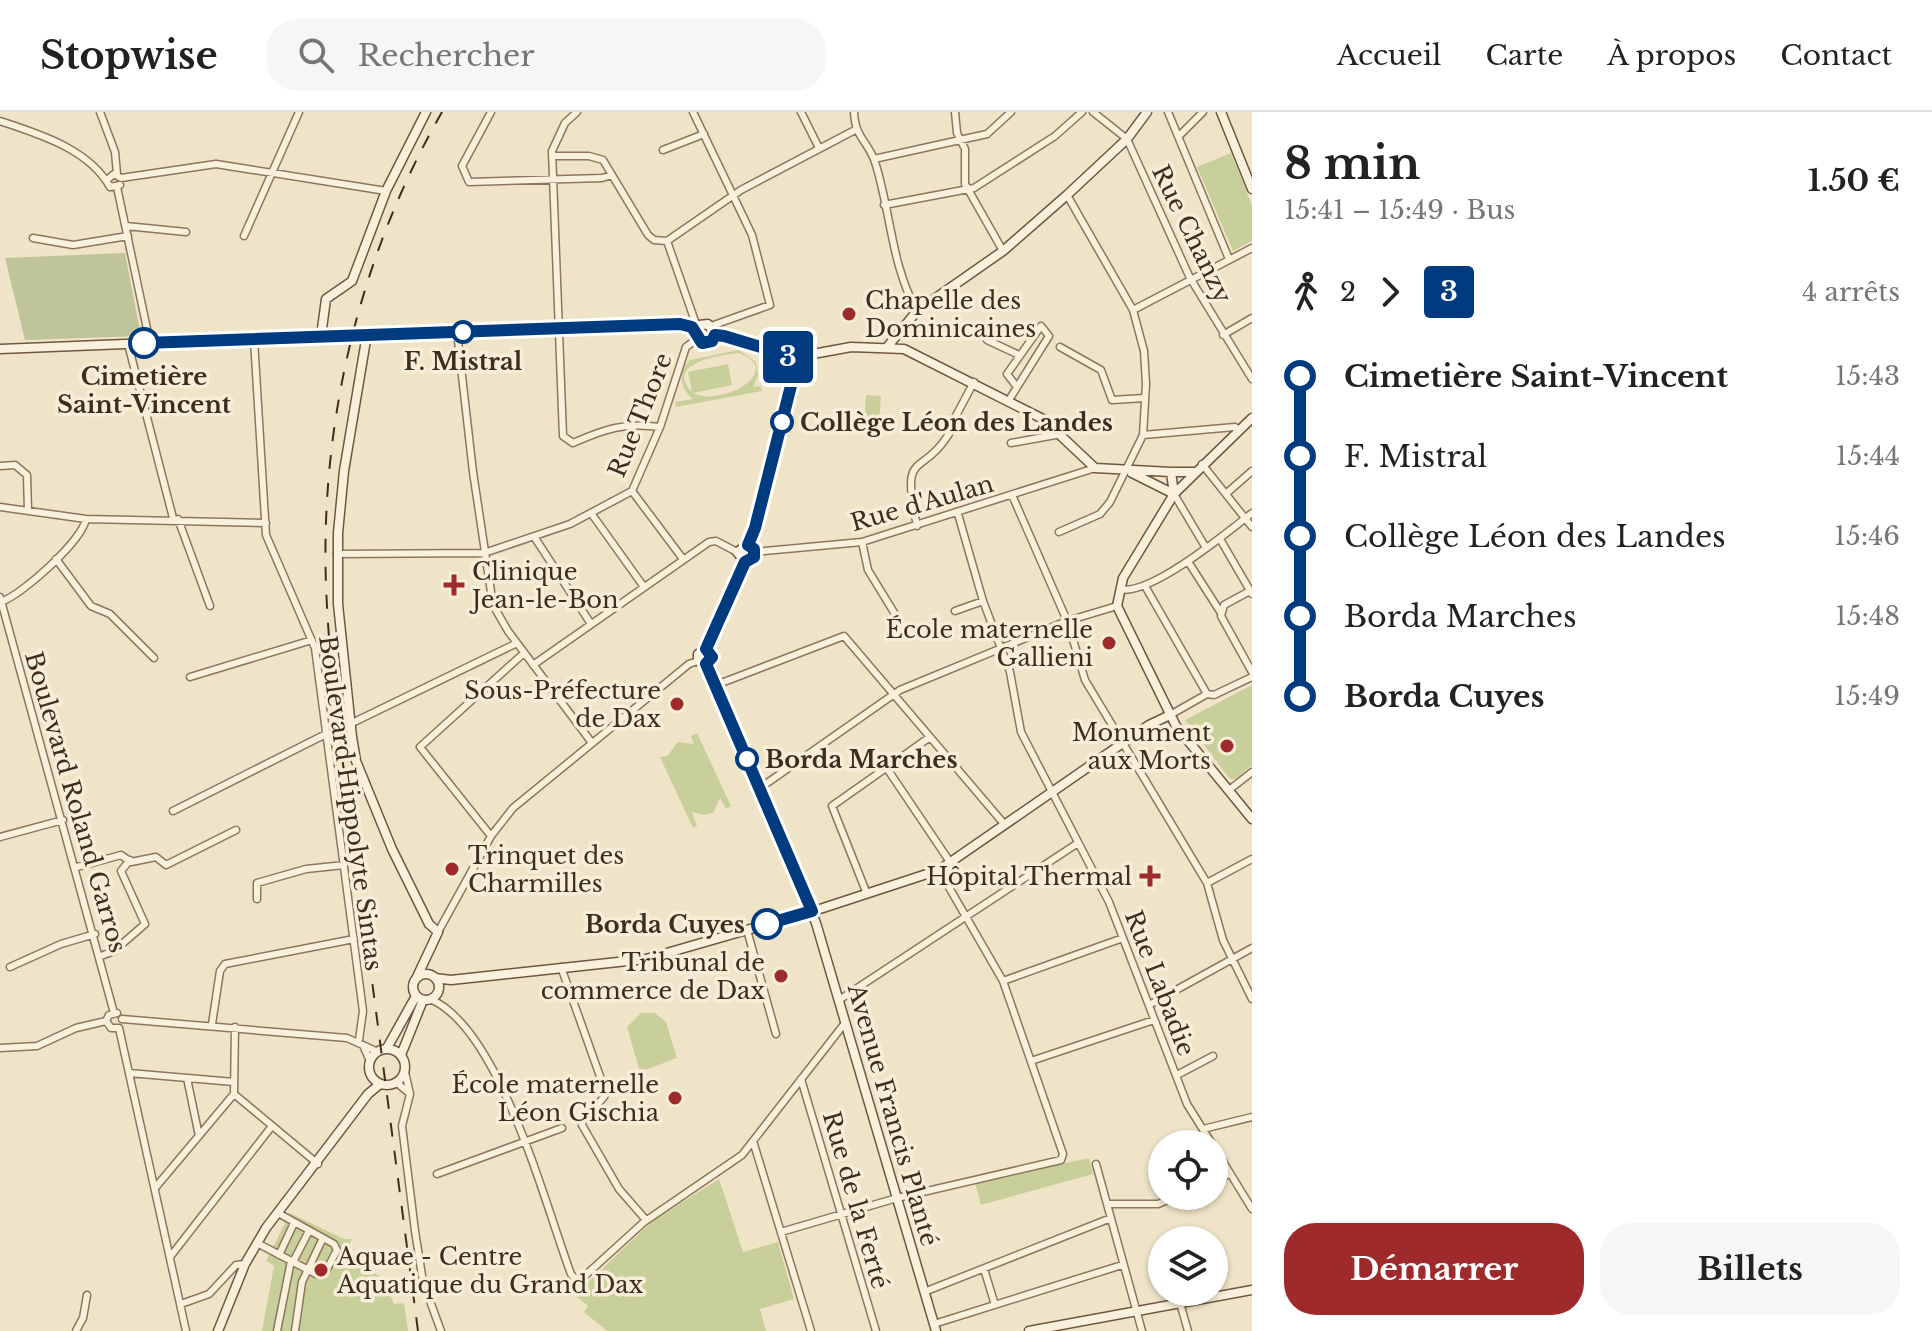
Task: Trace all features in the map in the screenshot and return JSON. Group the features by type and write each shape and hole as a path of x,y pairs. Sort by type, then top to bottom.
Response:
{"main road":[{"path":"321,336 326,299 352,281 386,191 426,112"},
{"path":"888,346 917,311 1003,251 1067,195 1127,139 1147,112"},
{"path":"1221,112 1252,189"},
{"path":"0,349 680,324 709,343 713,330"},
{"path":"696,332 713,330 798,358 851,347 904,349 1009,400 1061,434 1095,468 1193,472"},
{"path":"367,334 344,471 337,554 338,604 356,761 392,849 429,924 438,932 413,987 430,997"},
{"path":"745,562 753,560 751,548 755,528 798,358"},
{"path":"1251,422 1193,472 1174,494 1118,588 1117,606 1170,715 1252,819"},
{"path":"1124,470 1174,494"},
{"path":"1171,472 1174,494"},
{"path":"745,562 737,552 751,548"},
{"path":"702,663 712,657 706,649 745,562"},
{"name":"Avenue Francis Planté","path":"702,663 716,685 812,911 935,1327"},
{"path":"416,979 432,976 451,980 646,959 939,870 1122,744 1170,715"},
{"path":"218,1331 245,1264 278,1213 368,1094 380,1084 397,1083 405,1072 401,1055 430,997 432,976 427,957"},
{"path":"368,1094 373,1055 387,1048 430,997 451,980"},
{"path":"387,1048 401,1055"},
{"path":"372,1076 380,1084"},
{"path":"1228,1294 1252,1290"},
{"path":"1029,1331 1164,1306"}],"street":[{"path":"100,112 115,152 119,176 117,187 150,343"},
{"path":"244,236 299,112"},
{"path":"491,112 462,166 465,178 480,183 608,178 612,175"},
{"path":"577,112 565,123 552,156 563,436 567,442 573,443 612,425 634,423 660,427"},
{"path":"693,112 752,235 769,307 732,317 713,330"},
{"path":"801,112 819,148"},
{"path":"854,112 855,130 874,159 899,274 917,311"},
{"path":"955,112 965,154 964,179 1003,251"},
{"path":"874,159 992,133 1011,112"},
{"path":"884,205 969,189 1055,136 1082,112"},
{"name":"Rue Chanzy","path":"1093,112 1127,139 1190,278 1252,379"},
{"path":"1168,112 1229,259"},
{"path":"1179,136 1203,112"},
{"path":"0,121 55,141 108,179 110,187 117,187"},
{"path":"552,156 598,157 608,163 648,235 654,240 667,241 735,196 855,130"},
{"path":"663,150 704,134"},
{"path":"108,179 216,164 386,191"},
{"path":"1059,532 1100,514 1110,502 1143,435 1145,398 1144,351 1133,310 1067,195"},
{"path":"126,226 186,232"},
{"path":"33,238 73,245 128,236"},
{"path":"667,241 696,332"},
{"path":"1133,310 1252,248"},
{"path":"1223,335 1252,318"},
{"path":"1009,400 1049,336 1047,330 1038,326 1007,374 1017,387"},
{"path":"457,332 493,605 524,653 592,743"},
{"name":"Rue Thore","path":"337,554 484,553 535,538 632,491 660,427 686,347 696,332"},
{"name":"Boulevard Hippolyte Sintas","path":"254,340 266,523 273,557 312,640 363,1011 360,1041"},
{"path":"987,340 1019,355"},
{"path":"128,344 175,518 210,606"},
{"path":"1060,347 1101,370 1112,400 1145,398"},
{"path":"917,526 909,489 911,471 952,427 974,382"},
{"path":"1143,435 1235,427 1239,430"},
{"path":"1011,443 1061,434"},
{"path":"1202,464 1249,515 1252,527"},
{"path":"0,466 15,465 27,475 28,511"},
{"name":"Rue d'Aulan","path":"751,548 862,542 1095,468"},
{"path":"1228,492 1252,471"},
{"path":"632,491 683,559"},
{"path":"1174,494 1206,548"},
{"path":"1012,495 1067,621 1085,680 1207,883 1217,923 1252,999"},
{"path":"0,507 86,519 175,518 266,523"},
{"path":"591,513 644,587"},
{"name":"Rue Labadie","path":"958,514 983,601 1010,672 1021,732 1123,938 1187,1104 1203,1129"},
{"path":"1118,588 1130,592 1145,586 1220,539 1249,515"},
{"path":"1,600 56,559 82,533 86,519"},
{"path":"535,538 591,624"},
{"path":"1220,539 1250,593 1221,613"},
{"path":"533,665 683,559 716,541 737,552"},
{"path":"862,542 868,570 898,619"},
{"path":"56,559 91,606 110,614 154,658"},
{"path":"1170,715 1252,674 1221,613 1189,563"},
{"path":"1145,586 1207,694"},
{"name":"Boulevard Roland Garros","path":"1,600 3,616 77,867 114,1013"},
{"path":"955,611 983,601"},
{"path":"760,788 894,694 1067,621 1117,606"},
{"path":"716,685 841,636 1005,825"},
{"path":"190,677 312,640"},
{"path":"350,724 517,643"},
{"path":"491,836 420,747 524,653"},
{"path":"438,932 491,836 513,808 689,664 702,663"},
{"path":"173,811 326,734"},
{"path":"867,894 832,810 834,804 930,737"},
{"path":"886,767 950,862"},
{"path":"1229,790 1252,772"},
{"path":"0,837 63,820"},
{"path":"77,867 121,855 130,860 156,857 166,865 236,830"},
{"path":"839,1000 1078,843"},
{"path":"1207,883 1252,859"},
{"path":"101,956 114,951 145,924 121,871 130,860"},
{"path":"257,899 257,883 306,869 344,865"},
{"path":"781,1232 897,1198 1061,1160 1063,1154 1003,981 939,870"},
{"path":"747,930 776,1034"},
{"path":"10,967 61,944 95,934"},
{"path":"1003,981 1123,938"},
{"path":"212,1024 220,971 225,964 354,939"},
{"path":"1149,1005 1252,948"},
{"path":"561,967 606,1093 602,1101 585,1114 584,1133 619,1189 646,1220"},
{"path":"430,997 467,1028 496,1071 575,1281 583,1280 646,1220 727,1167 753,1141 845,1023"},
{"path":"0,1048 37,1046 76,1028 106,1021 114,1013 122,1019 212,1024 360,1041 373,1055"},
{"path":"122,1019 119,1028 186,1331"},
{"path":"1031,1061 1154,1020"},
{"path":"106,1021 109,1027 119,1028"},
{"path":"155,1188 234,1094 235,1027"},
{"path":"1177,1075 1213,1056"},
{"path":"405,1072 410,1094 402,1126 415,1231 423,1282 441,1331"},
{"path":"129,1073 234,1082"},
{"path":"187,1078 199,1136"},
{"name":"Rue de la Ferté","path":"801,1079 876,1331"},
{"path":"397,1083 410,1094"},
{"path":"234,1094 318,1164"},
{"path":"1203,1129 1252,1117"},
{"path":"170,1257 272,1126"},
{"path":"437,1174 562,1128"},
{"path":"753,1141 811,1331"},
{"path":"1096,1164 1142,1331"},
{"name":"Rue Labadie","path":"1228,1171 1251,1206"},
{"path":"1107,1204 1148,1204"},
{"path":"257,1243 292,1262 323,1273 336,1252 334,1244 278,1213"},
{"path":"924,1292 1111,1218"},
{"path":"279,1255 294,1223"},
{"path":"277,1331 292,1262 309,1231"},
{"path":"295,1331 308,1269 323,1238"},
{"path":"181,1304 209,1294 236,1265 245,1264"},
{"path":"935,1327 1122,1265"},
{"path":"984,1269 995,1305"},
{"path":"76,1331 83,1318 87,1295"},
{"path":"1181,1306 1188,1331"}],"green space":[{"path":"1231,153 1252,205 1252,241 1233,251 1197,167"},
{"name":"Cimetière Saint-Vincent","path":"125,253 141,336 25,340 5,258"},
{"path":"739,350 756,362 758,376 753,387 761,386 762,391 676,407 675,402 693,399 685,390 682,380 683,370 690,360","holes":["739,353 752,361 756,369 753,378 732,392 718,396 693,393 732,385 728,364 688,372 692,392 685,382 689,367 698,362"]},
{"path":"866,395 881,396 879,427 864,426"},
{"path":"1252,685 1252,765 1235,779 1230,779 1185,720"},
{"path":"697,733 731,806 726,809 720,798 713,813 703,815 692,812 697,826 693,828 660,757 667,756 678,742 694,744 691,736"},
{"path":"641,1013 655,1013 666,1022 677,1058 640,1072 627,1027"},
{"path":"1089,1158 1093,1174 981,1205 975,1183"},
{"path":"719,1179 743,1252 778,1242 794,1299 760,1309 766,1331 607,1331 584,1312 588,1306 577,1297 579,1291 651,1222"},
{"name":"Aquae - Centre Aquatique du Grand Dax","path":"290,1213 344,1239 352,1239 343,1257 382,1277 394,1304 404,1303 408,1331 262,1331 274,1266 266,1261"}],"railway":[{"path":"418,1331 335,703 326,586 326,524 338,401 351,341 388,223 442,112"}],"bus line":[{"name":"3","path":"144,343 680,324 692,327 702,343 709,343 715,335 724,336 798,358 754,533 748,545 755,554 753,560 745,562 741,577 706,649 712,657 711,662 706,664 812,911 767,924"}],"place":[{"name":"Chapelle des Dominicaines","path":"849,314"},
{"name":"F. Mistral","path":"463,332"},
{"name":"Cimetière Saint-Vincent","path":"144,343"},
{"name":"Collège Léon des Landes","path":"782,422"},
{"name":"Clinique Jean-le-Bon","path":"454,585"},
{"name":"École maternelle Gallieni","path":"1109,643"},
{"name":"Sous-Préfecture de Dax","path":"677,704"},
{"name":"Monument aux Morts","path":"1227,746"},
{"name":"Borda Marches","path":"747,759"},
{"name":"Trinquet des Charmilles","path":"452,869"},
{"name":"Hôpital Thermal","path":"1150,876"},
{"name":"Borda Cuyes","path":"767,924"},
{"name":"Tribunal de commerce de Dax","path":"781,976"},
{"name":"École maternelle Léon Gischia","path":"675,1098"},
{"name":"Aquae - Centre Aquatique du Grand Dax","path":"321,1270"}]}
